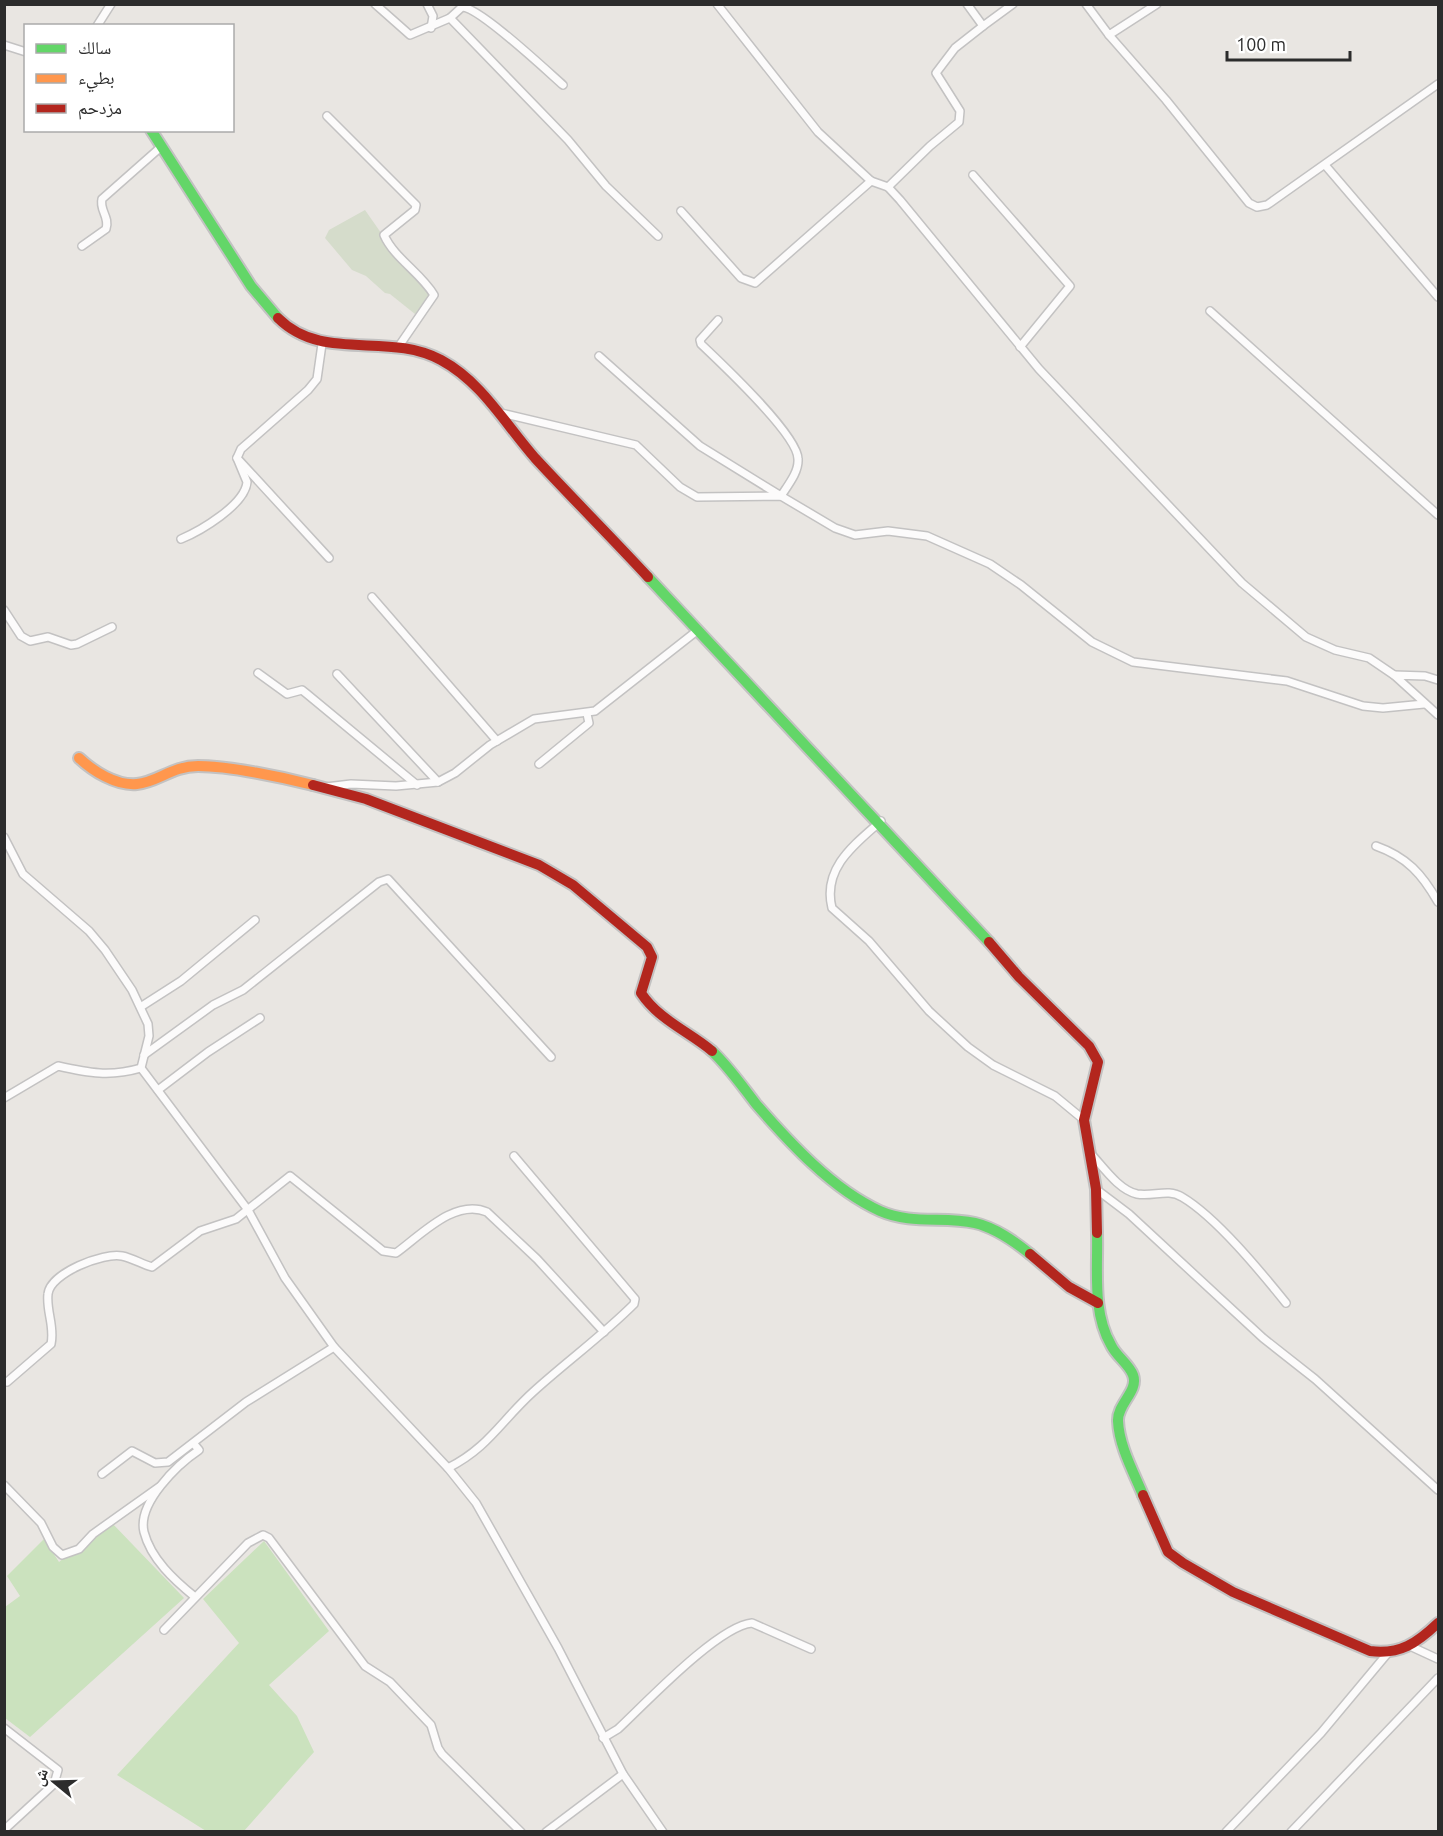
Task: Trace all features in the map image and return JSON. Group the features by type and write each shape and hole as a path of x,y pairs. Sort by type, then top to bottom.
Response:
{"street":[{"path":"98,24 111,4"},
{"path":"375,4 410,35 450,18 462,7 469,9 507,36 563,85"},
{"path":"427,4 433,16 431,28"},
{"path":"717,4 791,102 818,132 871,181 888,188 1020,347 1198,539 1281,618 1321,645 1369,658 1394,675 1438,715"},
{"path":"967,4 983,26"},
{"path":"888,188 930,146 959,122 960,111 936,73 955,48 1013,4"},
{"path":"1086,4 1108,35 1166,100 1249,203 1257,207 1267,205 1438,84"},
{"path":"1108,35 1157,4"},
{"path":"450,18 568,140 606,186 658,236"},
{"path":"4,45 24,51"},
{"path":"327,116 416,205 415,210 384,235 434,295 399,346"},
{"path":"152,132 264,304 295,333 322,344 349,347 399,346 435,357 472,383 501,413 534,456 881,821 962,910 1018,977 1089,1046 1098,1062 1098,1070 1084,1120 1096,1189 1099,1316 1107,1337 1133,1374 1132,1391 1120,1410 1121,1434 1128,1459 1168,1552 1217,1583 1269,1609 1370,1651 1387,1654 1412,1647 1438,1623"},
{"path":"82,246 106,229 108,221 101,206 102,199 162,146"},
{"path":"1325,165 1438,297"},
{"path":"973,175 1070,286 1020,347"},
{"path":"681,211 741,278 755,283 871,181"},
{"path":"1210,311 1438,515"},
{"path":"718,320 702,338 701,344 772,418 796,448 798,467 781,496"},
{"path":"237,458 246,443 308,390 317,379 322,344"},
{"path":"599,356 700,446 835,528 855,535 907,531 962,550 990,564 1021,585 1092,642 1134,662 1287,681 1363,706 1383,708 1424,704"},
{"path":"501,413 636,445 680,487 697,497 781,496"},
{"path":"181,538 199,531 218,518 243,494 247,482 237,458"},
{"path":"237,458 329,558"},
{"path":"372,597 497,741"},
{"path":"4,610 21,636 30,641 48,637 70,645 77,644 112,627"},
{"path":"324,788 351,783 417,785 438,782 497,741 534,719 587,714 603,707 698,630"},
{"path":"258,673 287,694 302,690 417,785"},
{"path":"337,674 438,782"},
{"path":"1394,675 1425,676 1438,680"},
{"path":"539,764 589,723 587,714"},
{"path":"79,758 93,771 121,782 137,784 187,766 288,779 366,799 429,825 488,844 559,876 647,947 652,957 641,993 646,1002 662,1017 711,1050 761,1110 792,1141 860,1199 895,1217 914,1221 954,1221 985,1226 1025,1249 1080,1295 1098,1303"},
{"path":"881,821 844,853 839,862 832,889 832,908 869,941 929,1011 968,1047 993,1065 1055,1096 1084,1120"},
{"path":"4,837 23,874 100,944 142,1006 149,1036 141,1068"},
{"path":"1376,846 1391,851 1414,866 1438,902"},
{"path":"144,1055 213,1005 243,990 379,882 388,879 551,1057"},
{"path":"142,1006 181,981 255,920"},
{"path":"158,1090 208,1052 260,1018"},
{"path":"4,1098 58,1066 95,1075 122,1074 141,1068"},
{"path":"141,1068 248,1210 285,1278 334,1347 448,1468 476,1503 519,1577 622,1774 663,1832"},
{"path":"1090,1154 1121,1185 1136,1194 1168,1192 1184,1198 1226,1236 1286,1303"},
{"path":"448,1468 478,1450 534,1391 634,1304 635,1299 514,1156"},
{"path":"7,1382 51,1344 52,1323 48,1292 52,1283 66,1272 81,1265 121,1255 152,1267 200,1231 229,1222 248,1210 290,1176 383,1251 396,1253 454,1212 479,1208 488,1212 537,1259 604,1332"},
{"path":"1096,1189 1129,1214 1263,1338 1315,1379 1438,1490"},
{"path":"102,1474 127,1453 136,1453 161,1464 168,1462 246,1402 334,1347"},
{"path":"194,1444 199,1450 174,1468 159,1487 148,1508 143,1529 154,1554 175,1581 195,1597"},
{"path":"4,1485 41,1523 53,1547 62,1555 80,1549 93,1534 159,1487"},
{"path":"164,1630 255,1538 263,1535 268,1538 365,1666 390,1682 431,1725 442,1754 521,1832"},
{"path":"603,1738 618,1729 697,1657 738,1627 752,1623 811,1649"},
{"path":"1412,1647 1438,1659"},
{"path":"1226,1832 1321,1733 1387,1654"},
{"path":"1291,1832 1438,1678"},
{"path":"4,1728 58,1770 54,1784 4,1830"},
{"path":"546,1832 622,1774"}],"green space":[{"path":"365,210 402,263 431,294 415,314 366,276 352,270 325,238 329,230"},
{"path":"110,1521 184,1598 30,1737 5,1718 5,1607 20,1596 7,1576 44,1539 59,1562"},
{"path":"264,1541 329,1631 269,1685 297,1716 314,1752 244,1831 206,1831 117,1775 239,1643 203,1599"}],"traffic: fast":[{"path":"152,132 251,286 278,318"},
{"path":"648,577 989,942"},
{"path":"712,1051 783,1134 829,1178 862,1202 880,1211 904,1218 963,1221 983,1225 1018,1244 1030,1254"},
{"path":"1097,1233 1097,1290 1101,1319 1111,1345 1131,1371 1134,1381 1119,1415 1119,1430 1143,1495"}],"traffic: slow":[{"path":"79,758 105,777 129,784 145,783 189,767 211,766 271,775 313,785"}],"traffic: jam":[{"path":"278,318 296,332 315,339 421,352 456,369 481,392 535,458 648,577"},
{"path":"313,785 366,799 539,865 573,885 647,947 652,957 641,993 648,1002 665,1018 712,1051"},
{"path":"989,942 1019,977 1089,1046 1098,1062 1084,1120 1096,1189 1097,1233"},
{"path":"1030,1254 1069,1287 1098,1303"},
{"path":"1143,1495 1168,1552 1233,1592 1370,1651 1390,1651 1407,1646 1438,1623"}]}
